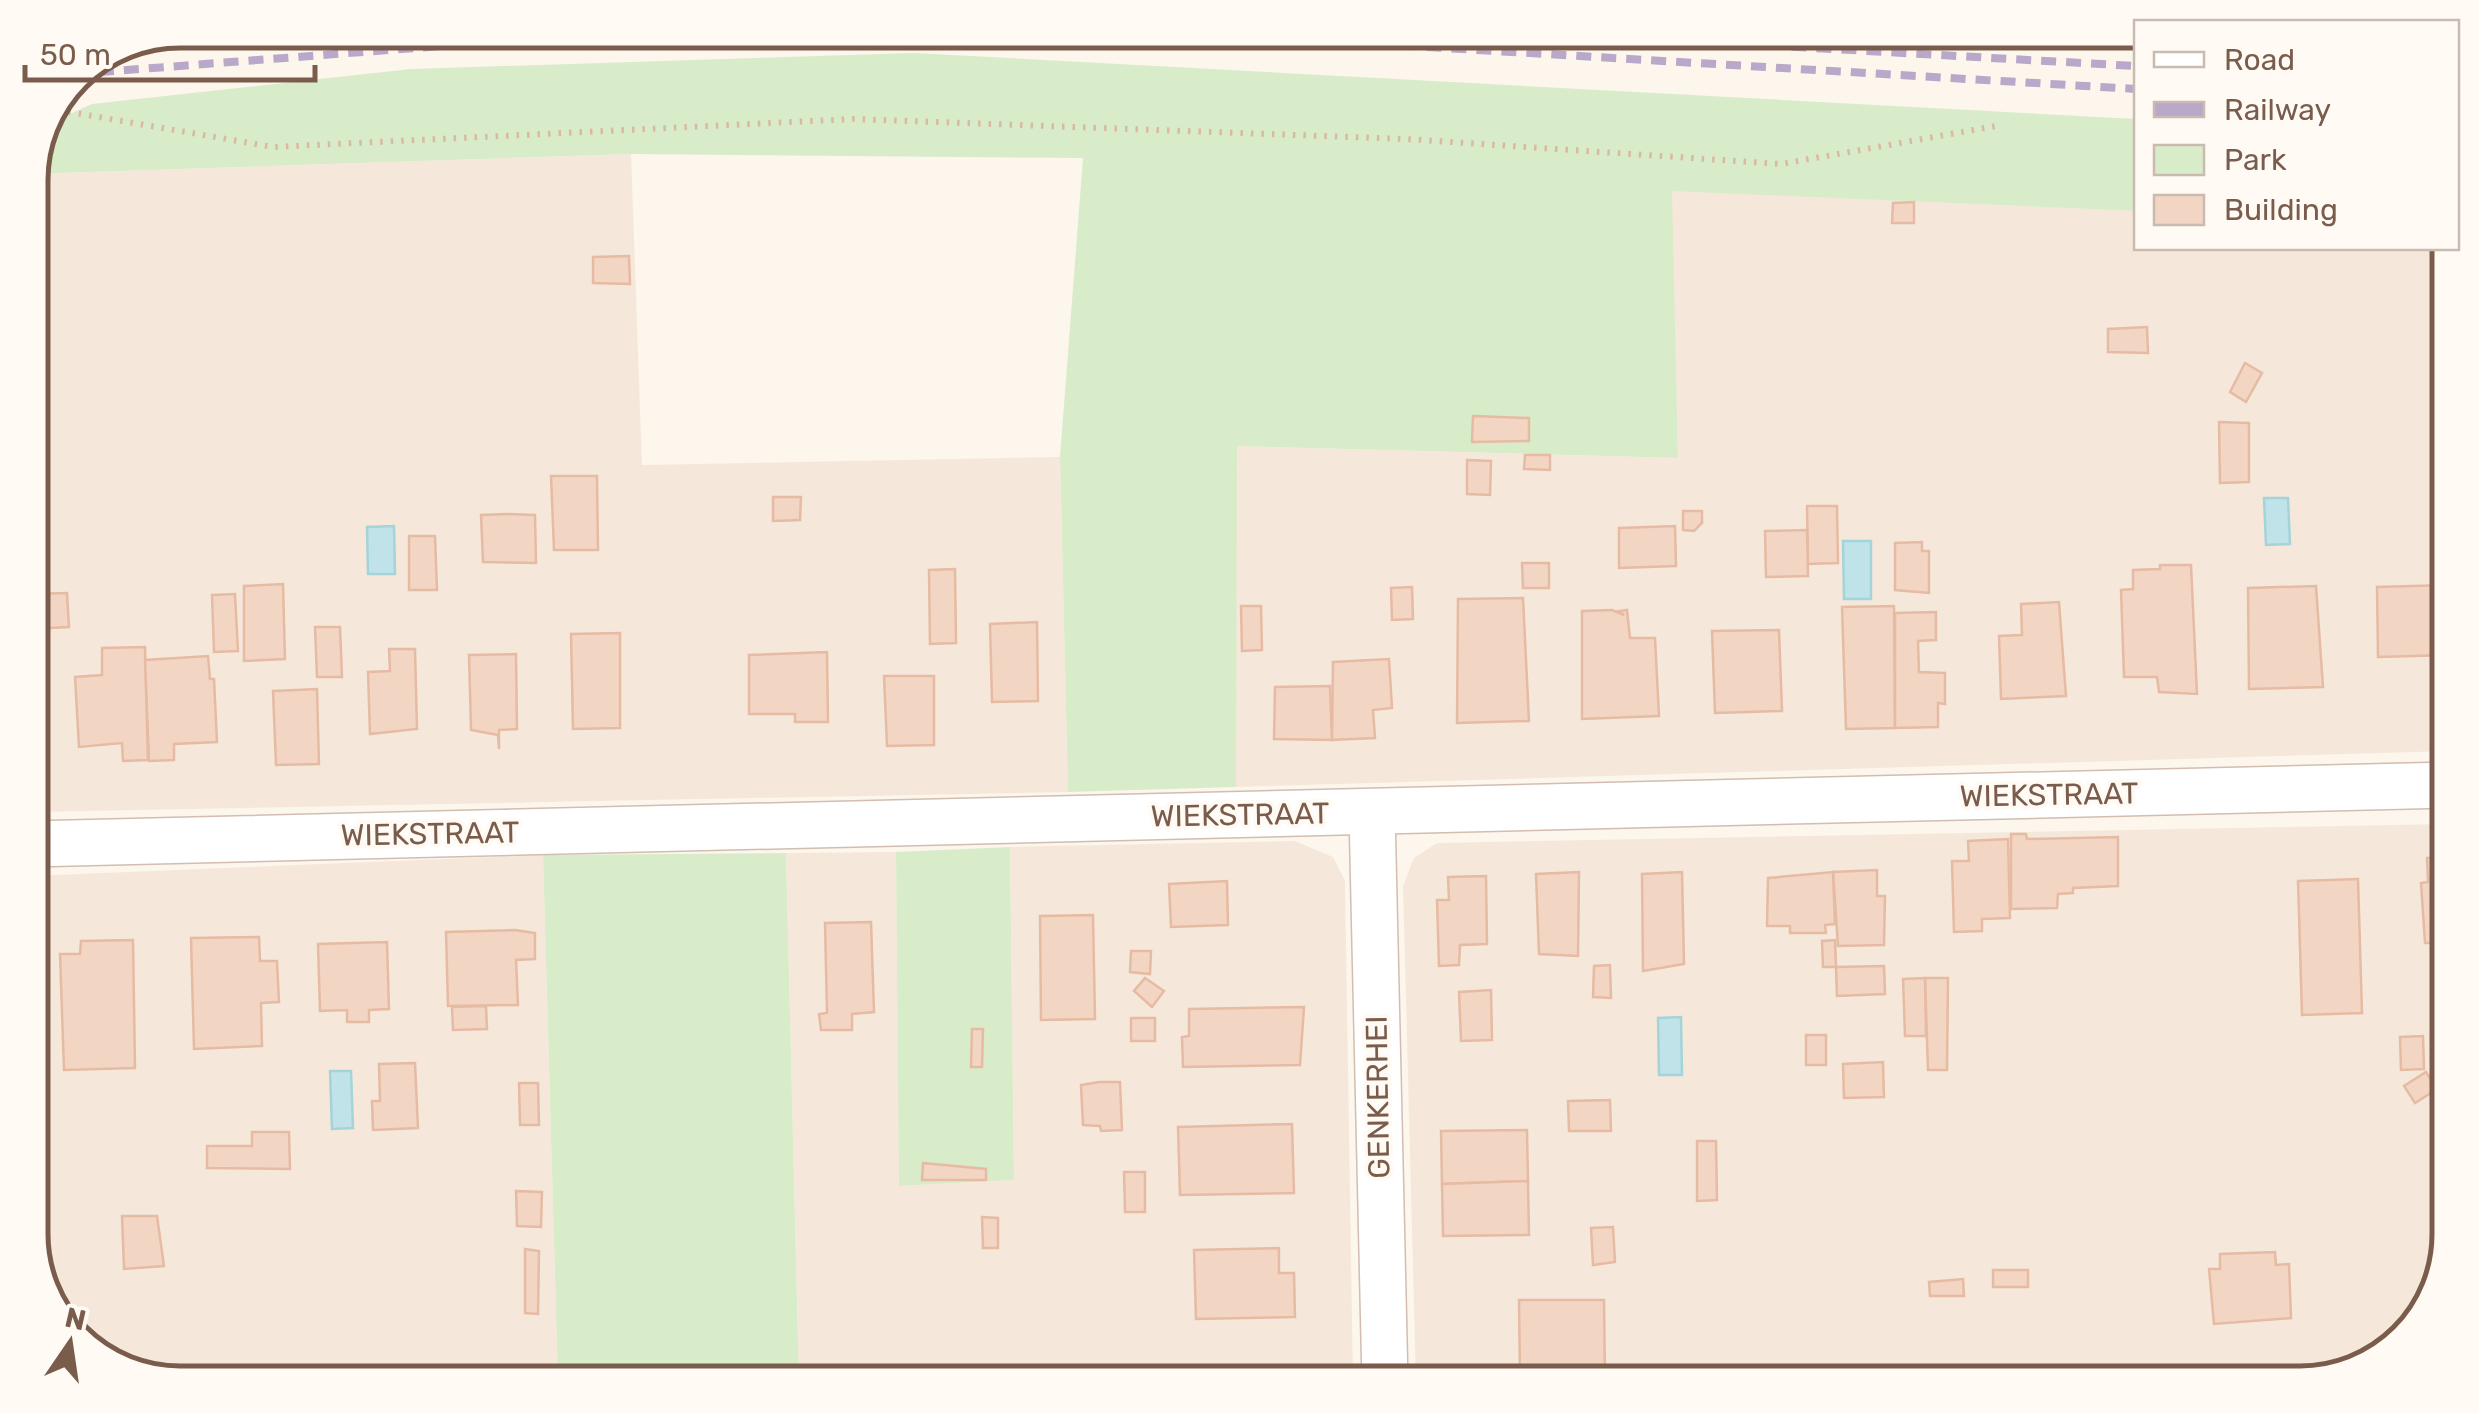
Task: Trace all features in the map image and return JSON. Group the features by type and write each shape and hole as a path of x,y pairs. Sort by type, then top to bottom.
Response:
{"street":[{"name":"WIEKSTRAAT","path":"48,844 2432,785"},
{"name":"GENKERHEI","path":"1372,812 1385,1366"}],"path":[{"path":"67,112 273,147 854,120 1386,138 1781,164 1996,126"}],"shaded area":[{"path":"631,154 642,465 1060,457 1068,792 48,812 48,173"},
{"path":"1671,190 2134,211 2134,250 2431,250 2432,752 1236,787 1236,446 1678,458"},
{"path":"2432,824 2432,1234 2427,1268 2414,1300 2393,1327 2366,1348 2334,1361 2300,1366 1416,1366 1403,886 1414,858 1437,843"},
{"path":"1295,841 1333,857 1345,881 1353,1366 799,1366 786,853 896,852 900,1186 1014,1180 1010,847"},
{"path":"543,855 558,1366 179,1366 145,1361 120,1351 120,1293 62,1293 48,1242 48,875"}],"green space":[{"path":"914,53 2134,119 2134,211 1672,191 1678,458 1237,446 1236,787 1068,792 1060,457 1083,158 631,154 48,173 61,121 92,104 411,69"},
{"path":"1010,847 1014,1180 899,1186 896,852"},
{"path":"786,853 799,1366 558,1366 543,855"}],"water":[{"path":"2264,498 2288,498 2290,544 2266,545"},
{"path":"394,526 395,574 368,574 367,527"},
{"path":"1843,541 1871,541 1871,599 1844,599"},
{"path":"1681,1017 1682,1075 1659,1075 1658,1018"},
{"path":"330,1071 351,1071 353,1128 332,1129"}],"building":[{"path":"1914,202 1914,223 1892,223 1893,203"},
{"path":"629,256 630,284 593,283 593,257"},
{"path":"2147,327 2148,353 2108,352 2108,329"},
{"path":"2245,363 2262,373 2246,402 2230,392"},
{"path":"1473,416 1529,418 1529,441 1472,442"},
{"path":"2219,422 2249,423 2249,482 2220,483"},
{"path":"1525,455 1550,455 1550,470 1524,469"},
{"path":"1467,460 1491,461 1490,495 1467,494"},
{"path":"551,476 597,476 598,550 554,550"},
{"path":"773,497 801,497 800,520 773,521"},
{"path":"1807,506 1837,506 1838,563 1808,564"},
{"path":"1683,511 1702,511 1702,523 1694,531 1683,530"},
{"path":"481,515 535,515 536,563 483,562"},
{"path":"1675,526 1676,566 1619,568 1619,528"},
{"path":"1807,530 1808,576 1766,577 1765,531"},
{"path":"409,536 435,536 437,590 409,590"},
{"path":"1922,542 1922,551 1929,551 1929,593 1895,590 1895,543"},
{"path":"1522,563 1549,563 1549,588 1523,588"},
{"path":"2160,565 2191,565 2197,694 2159,692 2157,677 2124,677 2121,590 2133,589 2133,570 2160,569"},
{"path":"955,569 956,643 930,644 929,570"},
{"path":"283,584 285,659 244,661 244,586"},
{"path":"2431,585 2431,655 2378,657 2377,587"},
{"path":"2316,586 2323,687 2249,689 2248,588"},
{"path":"1412,587 1413,619 1392,620 1391,588"},
{"path":"67,593 69,627 48,628 48,594"},
{"path":"235,594 238,651 214,652 212,595"},
{"path":"1523,598 1529,721 1457,723 1458,599"},
{"path":"2059,602 2066,696 2001,699 1999,636 2022,635 2021,604"},
{"path":"1241,606 1261,606 1262,650 1242,651"},
{"path":"1894,606 1895,728 1846,729 1842,607"},
{"path":"1612,610 1624,615 1619,611 1627,610 1630,638 1655,638 1659,716 1582,719 1582,611"},
{"path":"1936,612 1936,640 1918,641 1919,672 1945,673 1945,704 1938,703 1938,727 1895,728 1895,613"},
{"path":"1037,622 1038,701 992,702 990,624"},
{"path":"315,627 340,627 342,677 317,677"},
{"path":"1779,630 1782,711 1715,713 1712,631"},
{"path":"620,633 620,728 573,729 571,634"},
{"path":"145,647 148,760 123,761 122,743 79,747 75,677 102,675 102,648"},
{"path":"389,649 415,649 417,729 370,734 368,672 390,671"},
{"path":"827,652 828,722 795,722 795,714 749,714 749,655"},
{"path":"516,654 517,729 499,730 499,749 498,735 471,730 469,655"},
{"path":"208,656 210,679 214,679 217,742 174,744 174,760 149,761 145,660"},
{"path":"1389,659 1392,708 1373,710 1375,738 1332,740 1333,662"},
{"path":"884,676 934,676 934,745 887,746"},
{"path":"1330,686 1332,740 1274,739 1275,687"},
{"path":"317,689 319,764 276,765 273,691"},
{"path":"2011,834 2026,834 2027,839 2118,837 2118,886 2073,888 2073,893 2058,894 2057,908 2011,909"},
{"path":"2008,839 2010,918 1982,919 1982,931 1954,932 1952,861 1969,861 1968,841"},
{"path":"2427,858 2432,858 2432,943 2425,943 2421,883 2428,882"},
{"path":"1877,870 1877,896 1885,896 1884,945 1838,946 1833,872"},
{"path":"1579,872 1578,956 1539,954 1536,874"},
{"path":"1682,872 1684,964 1643,971 1642,874"},
{"path":"1833,872 1835,924 1825,925 1826,933 1790,933 1790,926 1767,926 1768,878"},
{"path":"1486,876 1487,944 1460,945 1459,965 1439,966 1437,900 1449,900 1448,877"},
{"path":"2358,879 2362,1013 2302,1015 2298,881"},
{"path":"1227,881 1228,925 1171,927 1169,884"},
{"path":"1093,915 1095,1019 1041,1020 1040,916"},
{"path":"871,922 874,1012 852,1014 852,1030 821,1030 819,1014 827,1013 825,923"},
{"path":"446,932 535,933 535,959 516,960 518,1005 448,1006"},
{"path":"259,937 260,961 277,961 279,1002 261,1003 262,1046 194,1049 191,938"},
{"path":"133,940 135,1068 64,1070 60,954 80,954 81,941"},
{"path":"1835,940 1836,967 1823,967 1822,941"},
{"path":"387,942 389,1009 369,1010 369,1022 347,1022 347,1010 320,1011 318,944"},
{"path":"1131,951 1151,951 1150,974 1130,972"},
{"path":"1610,965 1611,998 1593,997 1594,966"},
{"path":"1884,966 1885,994 1837,996 1836,967"},
{"path":"1145,978 1164,991 1152,1007 1134,991"},
{"path":"1925,978 1948,978 1947,1070 1928,1070"},
{"path":"1925,978 1926,1036 1905,1036 1903,979"},
{"path":"1491,990 1492,1040 1461,1041 1459,992"},
{"path":"486,1006 487,1029 453,1030 452,1007"},
{"path":"1304,1007 1300,1065 1183,1067 1182,1037 1189,1036 1189,1009"},
{"path":"1131,1018 1155,1018 1155,1041 1131,1041"},
{"path":"972,1029 983,1029 982,1067 971,1067"},
{"path":"1806,1035 1826,1035 1826,1065 1806,1065"},
{"path":"2423,1036 2424,1069 2401,1070 2400,1037"},
{"path":"1883,1062 1884,1097 1844,1098 1843,1064"},
{"path":"415,1063 418,1128 373,1130 372,1101 380,1101 379,1064"},
{"path":"2426,1072 2432,1081 2432,1092 2415,1103 2404,1086"},
{"path":"1120,1082 1122,1130 1101,1131 1100,1126 1083,1125 1081,1085"},
{"path":"519,1083 538,1083 539,1125 520,1125"},
{"path":"1610,1100 1611,1131 1569,1131 1568,1101"},
{"path":"1292,1124 1294,1193 1180,1195 1178,1127"},
{"path":"1527,1130 1528,1181 1442,1184 1441,1131"},
{"path":"252,1132 289,1132 290,1169 207,1168 207,1146 252,1146"},
{"path":"1697,1141 1716,1141 1717,1200 1697,1201"},
{"path":"923,1163 986,1169 986,1180 922,1180"},
{"path":"1124,1172 1145,1172 1145,1212 1125,1212"},
{"path":"1528,1181 1529,1235 1443,1236 1442,1184"},
{"path":"516,1191 542,1192 541,1227 517,1226"},
{"path":"122,1216 157,1216 164,1266 124,1269"},
{"path":"982,1217 998,1218 998,1248 983,1248"},
{"path":"1613,1227 1615,1262 1593,1265 1591,1228"},
{"path":"1279,1248 1279,1273 1294,1273 1295,1317 1196,1319 1194,1250"},
{"path":"525,1249 539,1251 538,1314 525,1313"},
{"path":"2275,1252 2276,1265 2289,1264 2291,1318 2214,1324 2209,1269 2220,1269 2220,1254"},
{"path":"1993,1270 2028,1270 2028,1287 1993,1287"},
{"path":"1963,1279 1964,1296 1930,1296 1929,1282"},
{"path":"1519,1300 1604,1300 1605,1366 1520,1366"}],"railway":[{"path":"104,72 428,47"},
{"path":"1427,47 2134,89"},
{"path":"1796,47 2134,66"}]}
